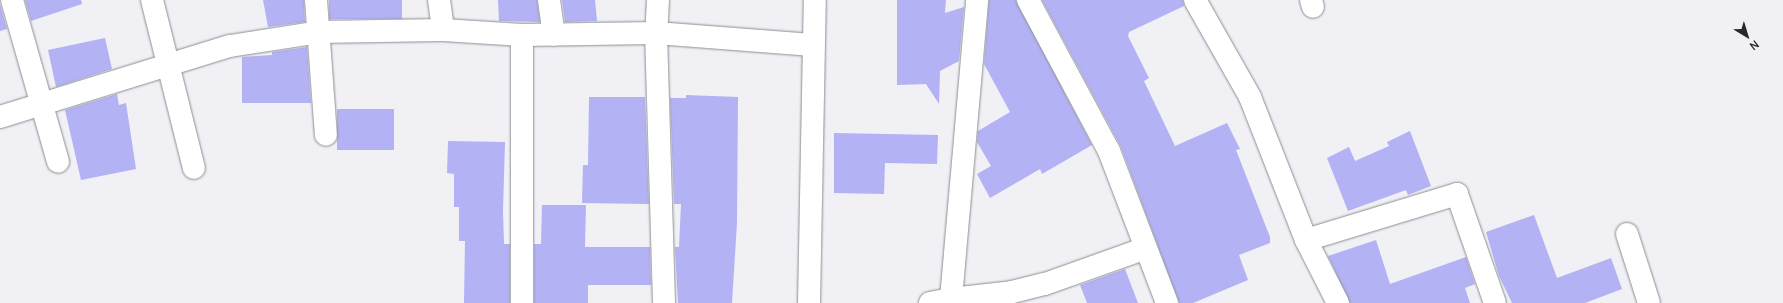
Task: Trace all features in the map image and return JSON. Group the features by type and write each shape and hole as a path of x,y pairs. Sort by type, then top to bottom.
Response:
{"street":[{"path":"12,0 43,104 58,162"},
{"path":"152,0 194,168"},
{"path":"316,0 326,135"},
{"path":"439,0 443,30"},
{"path":"549,0 554,35"},
{"path":"658,0 656,33 664,303"},
{"path":"809,303 815,0"},
{"path":"951,299 977,0"},
{"path":"1028,0 1110,151 1167,303"},
{"path":"1195,0 1250,97 1306,240 1338,303"},
{"path":"0,117 230,46 318,32 443,30 522,35 656,33 813,44"},
{"path":"522,35 522,303"},
{"path":"1306,240 1456,194 1495,303"},
{"path":"1626,234 1649,303"},
{"path":"930,303 951,299 1014,297 1045,284 1146,248"}],"building":[{"path":"25,0 81,0 82,4 31,21"},
{"path":"263,0 304,0 305,22 268,27"},
{"path":"329,0 402,0 402,19 329,19"},
{"path":"498,0 537,0 540,22 499,21"},
{"path":"562,0 595,0 597,21 565,22"},
{"path":"897,0 946,0 945,13 964,7 959,61 940,71 939,104 926,84 897,85"},
{"path":"989,0 1016,0 1092,145 1042,174 1040,169 990,198 977,174 991,166 977,142 978,131 1010,112 984,64"},
{"path":"1042,0 1183,0 1184,6 1129,32 1128,36 1149,78 1144,81 1175,146 1227,123 1240,149 1236,150 1270,237 1270,243 1239,255 1248,280 1193,303 1179,303 1121,147"},
{"path":"0,4 7,29 0,31"},
{"path":"105,38 112,69 56,87 48,50"},
{"path":"307,47 311,103 242,103 242,57 272,55 272,52"},
{"path":"117,94 119,105 126,103 136,169 81,180 65,110"},
{"path":"686,95 738,97 737,223 732,303 678,303 675,247 679,247 681,204 674,204 670,98 686,98"},
{"path":"589,97 645,97 649,204 582,203 583,165 588,165"},
{"path":"337,109 394,109 394,150 337,150"},
{"path":"1410,131 1431,186 1408,195 1406,190 1348,211 1327,158 1349,147 1355,161 1389,146 1387,142"},
{"path":"834,133 938,135 937,164 885,163 884,194 834,193"},
{"path":"448,141 505,142 503,211 504,244 510,244 510,303 464,303 465,241 459,241 459,207 454,207 454,174 447,173"},
{"path":"542,205 586,205 585,247 650,247 651,285 588,285 588,303 534,303 534,244 541,244"},
{"path":"1534,215 1557,278 1611,258 1622,289 1585,303 1512,303 1499,276 1486,232"},
{"path":"1376,240 1390,284 1466,257 1475,284 1465,288 1470,303 1350,303 1328,256"},
{"path":"1125,269 1138,303 1087,303 1080,285"}]}
